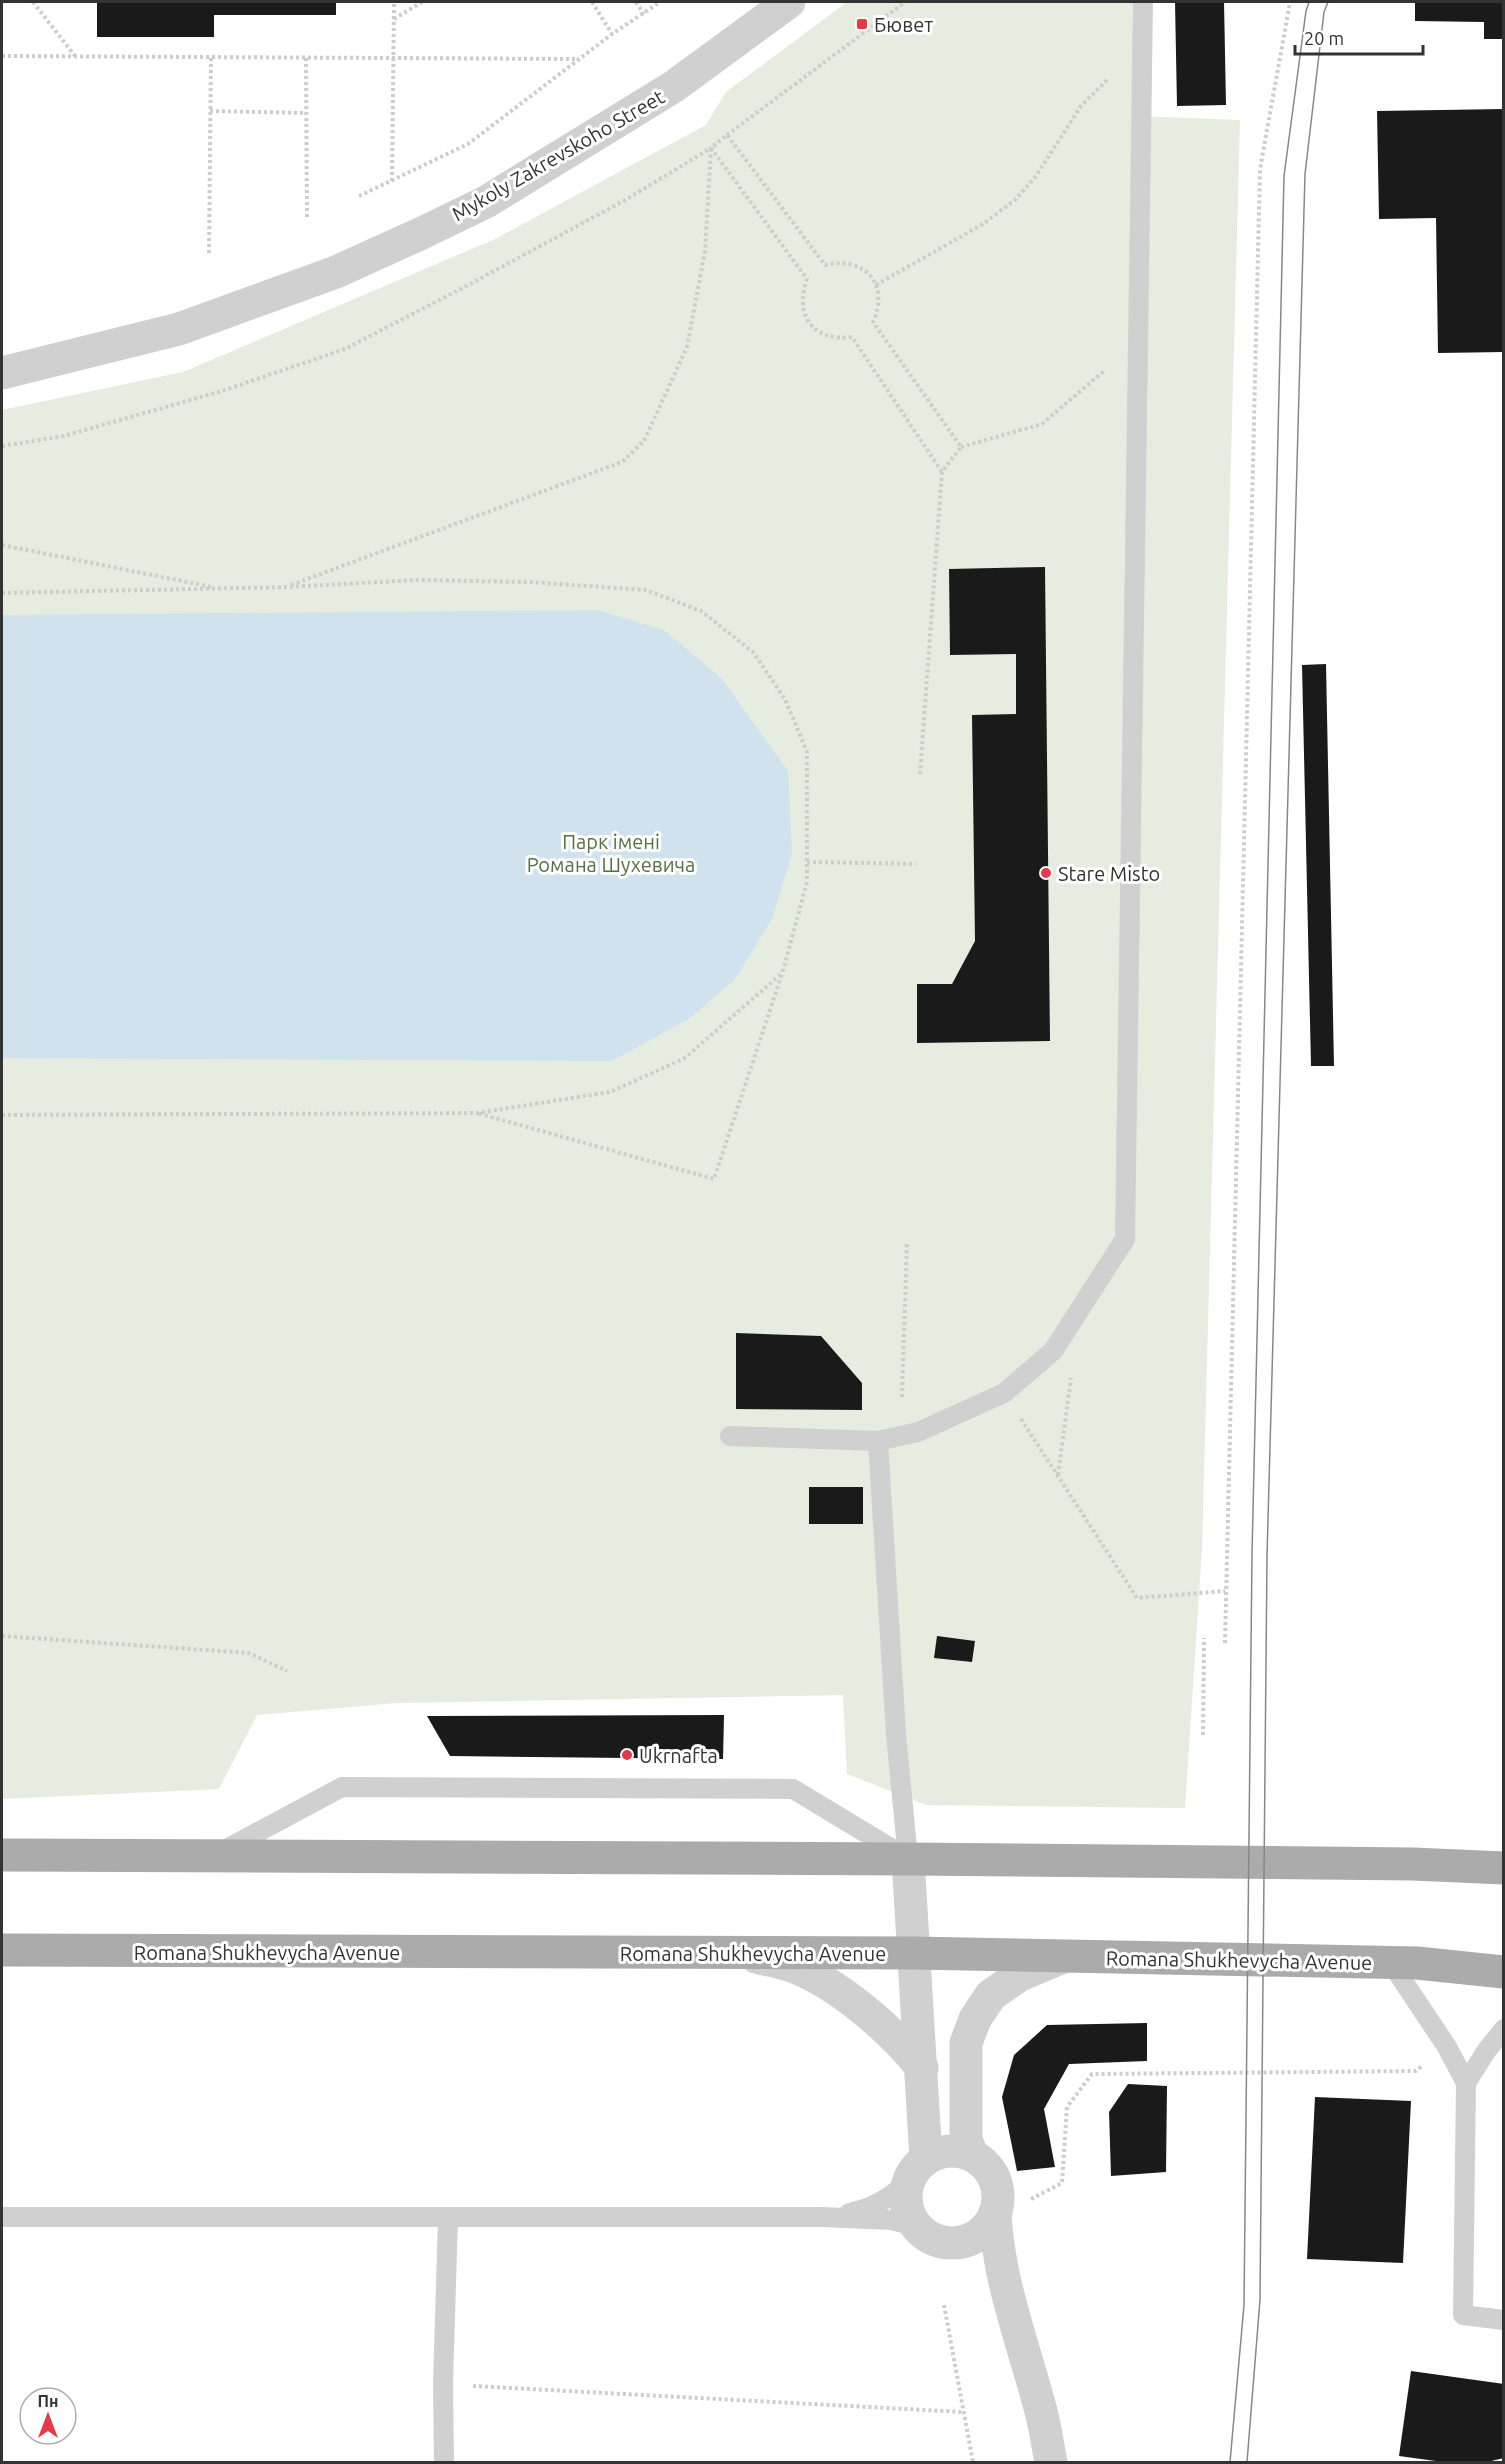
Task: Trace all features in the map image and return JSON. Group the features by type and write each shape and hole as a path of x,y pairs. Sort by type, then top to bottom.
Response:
{"main road":[{"path":"2,1855 908,1858 1413,1864 1503,1868"},
{"name":"Romana Shukhevycha Avenue","path":"2,1950 913,1953 1416,1963 1503,1972"}],"street":[{"name":"Mykoly Zakrevskoho Street","path":"2,373 179,329 336,272 486,202 679,84 789,2"},
{"path":"908,1858 922,2068 917,2171 906,2199 909,2213 929,2234 980,2259 1003,2278"},
{"path":"745,1954 792,1966 834,1989 882,2024 922,2068"},
{"path":"972,2155 966,2140 966,2043 975,2019 991,1995 1020,1975 1063,1957"},
{"path":"917,2171 940,2152 956,2151 972,2155 994,2176 998,2191 1008,2208 997,2248 1003,2278 1040,2406 1051,2463"},
{"path":"929,2234 956,2243 970,2239 983,2231 1008,2208"}],"lane":[{"path":"730,1436 878,1441 918,1432 1004,1393 1053,1351 1125,1239 1143,2"},
{"path":"878,1441 896,1734 908,1858"},
{"path":"215,1856 342,1787 366,1787 793,1789 908,1858"},
{"path":"1391,1963 1447,2047 1466,2083 1463,2315 1503,2320"},
{"path":"1466,2083 1486,2050 1503,2029"},
{"path":"822,2217 865,2210 886,2199 917,2171"},
{"path":"2,2217 822,2217 891,2220 929,2234"},
{"path":"444,2463 442,2384 448,2218"}],"path":[{"path":"33,2 75,57"},
{"path":"392,181 393,2"},
{"path":"393,20 422,2"},
{"path":"592,2 612,34"},
{"path":"636,2 644,14"},
{"path":"359,196 468,144 612,34 660,2"},
{"path":"2,446 76,432 222,391 345,349 627,199 711,148 905,2"},
{"path":"1225,1643 1260,169 1290,2"},
{"path":"2,56 579,59"},
{"path":"209,252 211,57"},
{"path":"306,58 307,218"},
{"path":"876,285 983,224 1015,200 1036,176 1081,106 1116,73"},
{"path":"210,111 306,113"},
{"path":"727,135 825,265 838,262 852,263 870,275 879,295 878,311 873,322 961,447"},
{"path":"711,148 807,279 801,295 802,306 814,329 825,335 841,338 852,337 942,472"},
{"path":"288,587 622,462 644,441 687,346 705,251 711,148"},
{"path":"920,774 942,472 961,447 1042,424 1138,339"},
{"path":"2,544 218,589"},
{"path":"2,593 288,587 417,580 529,582 646,590 701,611 753,652 785,699 807,752 807,882 782,974 714,1179 477,1113"},
{"path":"807,862 916,864"},
{"path":"2,1115 477,1113 610,1092 685,1058 782,974"},
{"path":"902,1397 907,1242"},
{"path":"1058,1476 1071,1376"},
{"path":"1004,1393 1137,1599 1225,1591"},
{"path":"2,1636 249,1653 287,1671"},
{"path":"1203,1735 1204,1638"},
{"path":"1008,2208 1062,2183 1067,2107 1092,2074 1416,2071"},
{"path":"944,2305 973,2463"},
{"path":"442,2384 963,2412"}],"green space":[{"name":"Парк імені Романа Шухевича","path":"847,2 1134,2 1133,116 1240,120 1202,1549 1185,1808 926,1805 847,1774 843,1695 396,1703 257,1715 219,1789 2,1799 2,410 183,372 495,239 706,125 726,92"}],"water":[{"path":"597,610 664,630 722,679 788,771 792,854 772,919 735,979 690,1018 612,1061 2,1058 2,615"}],"building":[{"path":"97,2 336,2 336,15 214,15 214,37 97,37"},
{"path":"1175,2 1224,2 1226,105 1177,106"},
{"path":"1415,2 1504,2 1504,39 1484,39 1484,22 1415,21"},
{"path":"1504,109 1504,352 1438,353 1436,218 1379,219 1377,111"},
{"path":"1045,567 1050,1041 917,1043 917,984 952,984 975,941 972,715 1016,714 1016,654 950,655 949,569"},
{"path":"1326,664 1334,1066 1311,1066 1302,665"},
{"path":"736,1333 821,1336 862,1383 862,1410 736,1409"},
{"path":"809,1487 863,1487 863,1524 809,1524"},
{"path":"937,1636 975,1641 972,1662 934,1658"},
{"path":"724,1715 723,1759 450,1756 427,1716"},
{"path":"1147,2023 1147,2061 1069,2064 1044,2109 1055,2167 1017,2171 1002,2097 1014,2055 1047,2025"},
{"path":"1128,2084 1167,2086 1166,2172 1111,2176 1109,2112"},
{"path":"1315,2097 1411,2101 1403,2263 1307,2259"},
{"path":"1411,2371 1504,2384 1504,2458 1487,2462 1443,2462 1399,2456"}],"tram line":[{"path":"1230,2462 1244,2305 1252,1554 1284,176 1309,2"},
{"path":"1247,2462 1260,2300 1267,1556 1305,174 1324,12 1328,2"}],"place":[{"name":"Бювет","path":"862,24"},
{"name":"Stare Misto","path":"1046,873"},
{"name":"Ukrnafta","path":"627,1755"}]}
